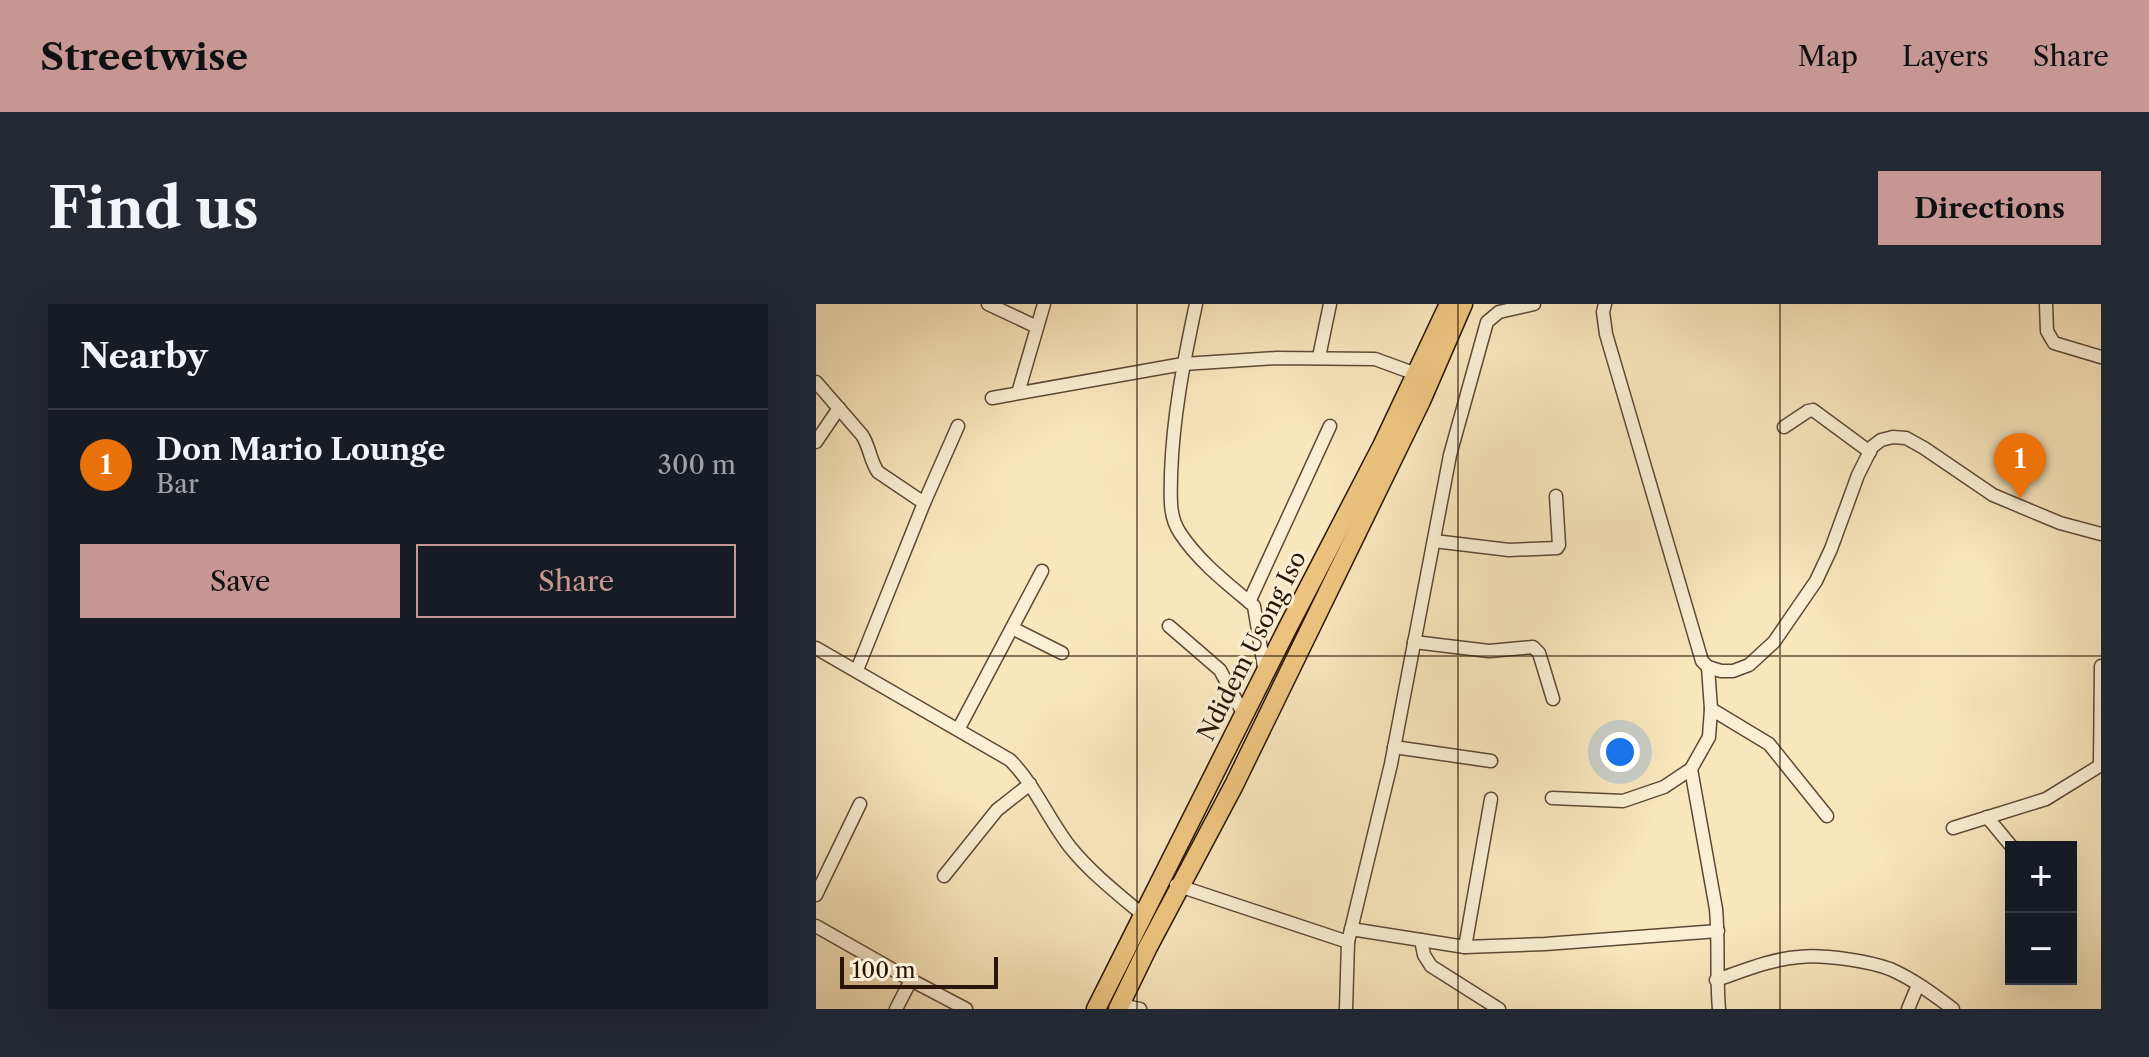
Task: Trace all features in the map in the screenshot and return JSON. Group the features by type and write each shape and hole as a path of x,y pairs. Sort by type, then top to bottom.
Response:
{"highway":[{"name":"Ndidem Usong Iso","path":"1096,1009 1382,446 1449,304"},
{"name":"Ndidem Usong Iso","path":"1119,1007 1234,785 1421,401 1463,304"}],"street":[{"path":"988,304 1037,327"},
{"path":"1018,393 1044,304"},
{"path":"1196,304 1172,432 1173,519 1179,532 1210,569 1249,602 1256,612 1265,673"},
{"path":"1319,357 1330,304"},
{"path":"1346,1009 1349,936 1394,747 1450,455 1487,322 1499,312 1534,304"},
{"path":"1605,304 1606,334 1702,661 1708,667 1733,671 1749,665 1774,642 1816,581 1858,475 1870,452 1881,440 1906,438 1993,495 2060,523 2101,534"},
{"path":"2046,304 2047,331 2054,343 2101,357"},
{"path":"992,398 1183,364 1319,357 1382,360 1416,374"},
{"path":"816,382 868,443 878,472 924,503"},
{"path":"816,442 839,408"},
{"path":"1784,427 1813,410 1870,452"},
{"path":"857,670 958,426"},
{"path":"1249,602 1330,426"},
{"path":"1434,541 1509,550 1557,548 1556,496"},
{"path":"959,728 1042,571"},
{"path":"1169,626 1220,670 1244,715"},
{"path":"1012,628 1062,653"},
{"path":"1414,642 1489,651 1533,647 1539,653 1553,699"},
{"path":"816,648 1010,760 1023,773 1070,847 1143,915"},
{"path":"1953,828 2046,799 2101,765 2101,666"},
{"path":"1552,798 1623,801 1664,787 1691,769 1709,737 1708,667"},
{"path":"1711,709 1769,744 1827,816"},
{"path":"1394,747 1491,761"},
{"path":"1691,769 1718,931 1716,980 1719,1009"},
{"path":"944,876 997,810 1030,784"},
{"path":"1465,947 1491,799"},
{"path":"816,895 860,804"},
{"path":"1987,817 2007,841"},
{"path":"1162,878 1180,887 1349,936 1421,940 1465,947 1586,942 1718,931"},
{"path":"816,926 966,1009"},
{"path":"1421,940 1424,955 1431,966 1499,1009"},
{"path":"1716,980 1771,962 1800,957 1835,958 1889,969 1953,1009"},
{"path":"896,1009 911,980"},
{"path":"1908,1009 1918,985"},
{"path":"1119,1007 1140,1009"}],"place":[{"name":"Don Mario Lounge","path":"2020,499"}]}
